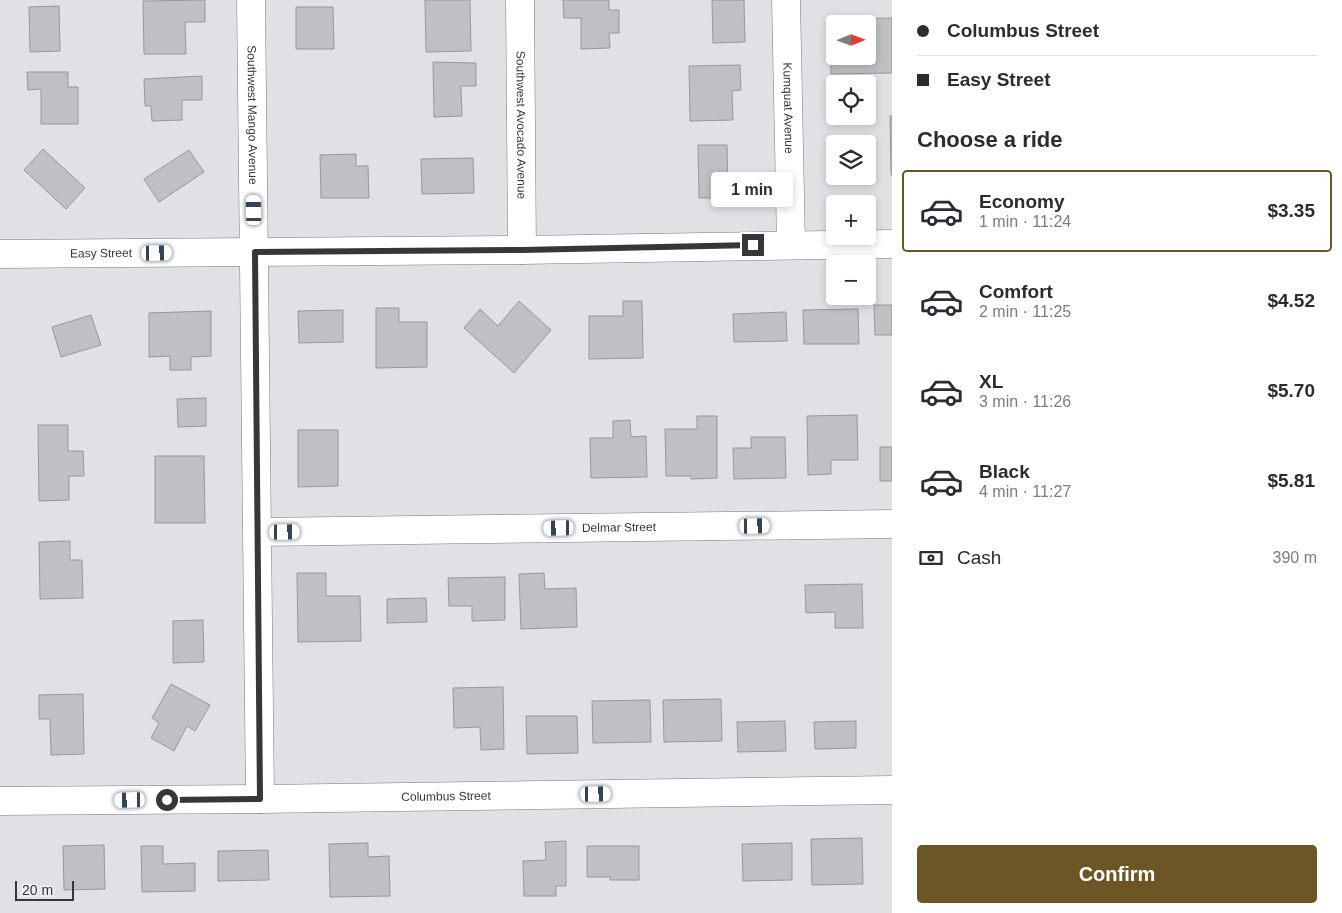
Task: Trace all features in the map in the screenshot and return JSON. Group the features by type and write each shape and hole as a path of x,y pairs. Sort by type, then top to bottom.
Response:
{"street":[{"name":"Southwest Mango Avenue","path":"251,0 260,799"},
{"name":"Southwest Avocado Avenue","path":"520,0 522,250"},
{"name":"Kumquat Avenue","path":"786,0 791,244"},
{"name":"Easy Street","path":"0,254 522,250 791,244 892,244"},
{"name":"Delmar Street","path":"258,532 892,524"},
{"name":"Columbus Street","path":"0,801 892,790"}],"building":[{"path":"205,0 205,22 185,22 186,54 144,54 143,1"},
{"path":"425,0 470,0 471,51 426,52"},
{"path":"563,0 609,0 609,10 619,10 619,33 609,33 610,48 581,49 581,18 564,18"},
{"path":"712,0 744,0 745,42 713,43"},
{"path":"59,6 60,51 30,52 29,7"},
{"path":"296,7 333,7 334,49 296,49"},
{"path":"876,18 892,18 892,73 831,74 831,65 876,65"},
{"path":"433,62 476,63 476,86 461,86 462,116 434,117"},
{"path":"740,65 741,90 732,91 733,120 690,121 689,66"},
{"path":"27,72 68,72 68,87 78,87 78,124 41,124 41,89 28,90"},
{"path":"202,76 202,100 182,100 182,120 152,121 151,106 145,106 144,79"},
{"path":"890,116 892,116 892,175 891,175"},
{"path":"698,145 727,145 728,198 699,198"},
{"path":"43,149 85,188 66,209 24,170"},
{"path":"189,150 204,172 159,202 144,179"},
{"path":"356,154 356,166 368,166 369,198 321,198 320,155"},
{"path":"473,158 474,193 422,194 421,159"},
{"path":"519,301 551,330 514,373 464,328 480,309 498,326"},
{"path":"623,301 642,301 643,358 589,359 589,316 623,316"},
{"path":"874,305 892,305 892,335 875,335"},
{"path":"376,308 399,308 399,322 427,322 427,367 376,368"},
{"path":"858,309 859,344 804,344 803,310"},
{"path":"343,310 343,342 299,343 298,311"},
{"path":"211,311 211,356 191,357 191,370 170,370 170,356 149,357 149,313"},
{"path":"786,312 787,341 734,342 733,314"},
{"path":"91,315 101,345 61,357 52,327"},
{"path":"206,398 206,426 178,427 177,399"},
{"path":"857,415 858,460 831,460 831,474 808,475 807,416"},
{"path":"697,416 717,416 717,478 691,479 691,476 666,476 665,429 697,429"},
{"path":"630,420 631,437 646,436 647,477 591,478 590,438 613,438 613,421"},
{"path":"38,425 68,425 68,451 83,451 84,476 69,476 69,500 39,501"},
{"path":"298,430 338,430 338,486 298,487"},
{"path":"751,437 785,437 786,478 734,479 733,448 751,448"},
{"path":"880,447 892,447 892,481 880,481"},
{"path":"155,456 204,456 205,523 155,523"},
{"path":"70,541 70,560 82,560 83,598 40,599 39,542"},
{"path":"297,573 326,573 326,596 360,596 361,641 298,642"},
{"path":"544,573 545,589 576,588 577,627 521,629 519,574"},
{"path":"505,577 505,620 472,621 472,606 449,606 448,578"},
{"path":"862,584 863,628 835,628 835,612 806,613 805,585"},
{"path":"426,598 427,622 387,623 387,599"},
{"path":"203,620 204,662 173,663 173,621"},
{"path":"171,684 210,705 195,731 187,726 174,751 151,738 159,723 152,718"},
{"path":"503,687 504,749 481,750 480,727 454,728 453,688"},
{"path":"83,694 84,754 51,755 50,719 39,719 39,695"},
{"path":"721,699 722,741 664,742 663,700"},
{"path":"650,700 651,742 593,743 592,701"},
{"path":"526,716 577,716 578,753 527,754"},
{"path":"785,721 786,751 738,752 737,722"},
{"path":"856,721 856,748 815,749 814,722"},
{"path":"862,838 863,884 812,885 811,839"},
{"path":"566,841 566,886 556,886 556,896 524,896 523,861 546,860 545,842"},
{"path":"368,843 368,857 389,856 390,896 330,897 329,844"},
{"path":"792,843 792,880 743,881 742,844"},
{"path":"104,845 105,889 64,890 63,846"},
{"path":"141,846 163,846 163,864 195,863 195,891 142,892"},
{"path":"587,846 639,846 639,880 610,880 610,877 587,877"},
{"path":"268,850 269,880 218,881 218,851"}],"route":[{"path":"167,800 260,799 255,252 522,250 753,245"}]}
